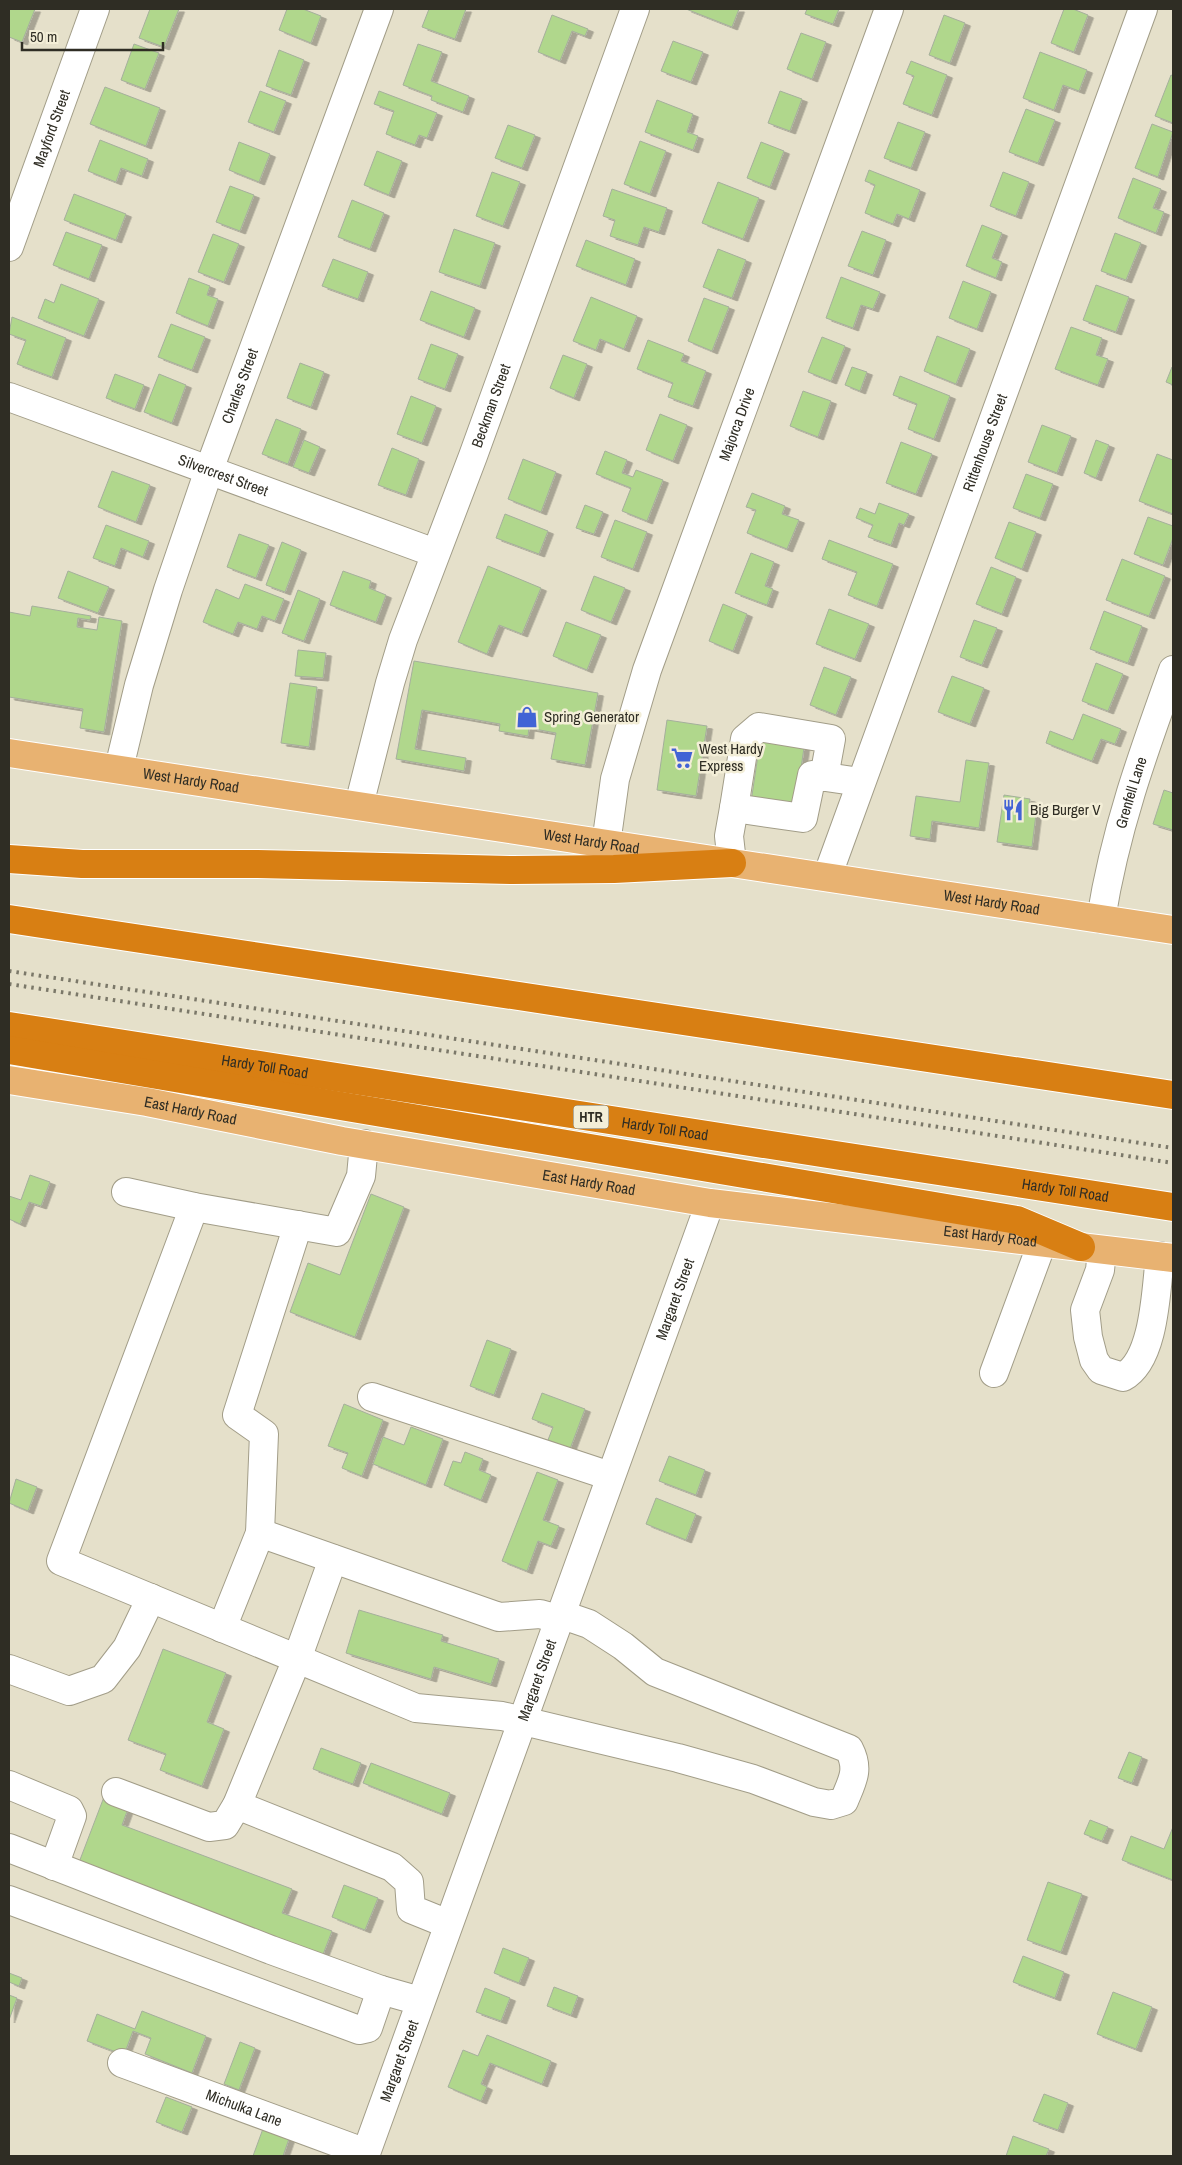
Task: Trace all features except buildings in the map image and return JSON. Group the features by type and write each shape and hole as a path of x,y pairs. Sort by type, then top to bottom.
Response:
{"highway":[{"path":"9,859 82,864 268,864 513,870 614,869 732,864"},
{"path":"9,919 1173,1095"},
{"name":"Hardy Toll Road","path":"9,1026 420,1092 673,1129 1173,1207"},
{"path":"9,1050 1017,1220 1091,1248"}],"main road":[{"name":"West Hardy Road","path":"9,753 119,768 732,864 1173,930"},
{"name":"East Hardy Road","path":"9,1080 147,1102 364,1144 710,1203 1167,1257"}],"street":[{"name":"Mayford Street","path":"9,247 94,9"},
{"name":"Charles Street","path":"119,768 154,632 209,470 379,9"},
{"name":"Beckman Street","path":"359,805 403,640 635,9"},
{"name":"Majorca Drive","path":"606,844 615,778 647,670 888,9"},
{"name":"Rittenhouse Street","path":"828,877 860,782 1143,9"},
{"name":"Silvercrest Street","path":"9,397 435,553"},
{"name":"Grenfell Lane","path":"1101,919 1108,874 1128,796 1173,670"},
{"path":"732,864 729,836 745,739 759,727 831,739 824,777"},
{"path":"734,808 803,818 812,775 860,782"},
{"path":"126,1192 194,1207 337,1232 361,1176 364,1144"},
{"name":"Margaret Street","path":"365,2155 710,1203"},
{"path":"194,1207 61,1561 416,1708 502,1716 678,1758 753,1779 814,1802 831,1805 844,1801 852,1781 856,1763 848,1749 655,1672 623,1646 589,1624 559,1616 540,1614 499,1617 260,1533"},
{"path":"222,1628 260,1533 264,1434 237,1415 298,1225"},
{"path":"994,1374 1042,1243"},
{"path":"1091,1248 1100,1270 1085,1310 1088,1337 1094,1360 1101,1370 1124,1377 1136,1366 1144,1351 1167,1257"},
{"path":"372,1396 610,1476"},
{"path":"116,1792 209,1827 225,1825 236,1805 297,1659 333,1559"},
{"path":"9,1669 69,1691 103,1679 127,1648 151,1598"},
{"path":"9,1785 69,1810 72,1816 54,1866"},
{"path":"236,1805 392,1867 409,1882 411,1909 448,1924"},
{"path":"9,1848 381,1990 420,2001"},
{"path":"9,1900 359,2030 368,2028 381,1990"},
{"name":"Michulka Lane","path":"122,2063 365,2155"}],"railway":[{"path":"9,971 1173,1148"},
{"path":"9,984 1173,1163"}],"place":[{"name":"Spring Generator","path":"527,717"},
{"name":"West Hardy Express","path":"682,758"},
{"name":"Big Burger V","path":"1013,810"}]}
